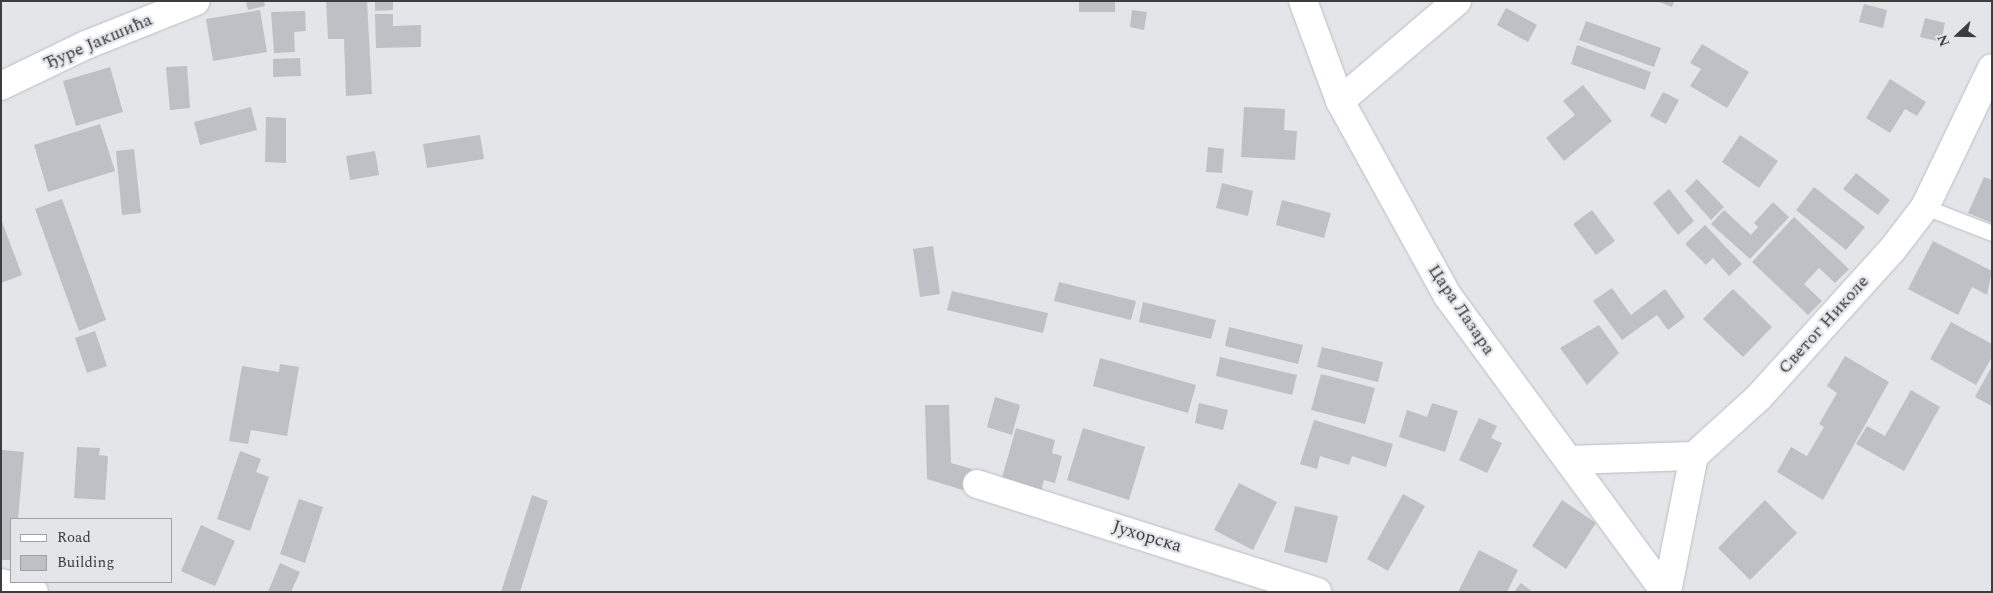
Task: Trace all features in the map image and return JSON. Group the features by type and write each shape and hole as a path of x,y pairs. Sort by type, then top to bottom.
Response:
{"street":[{"name":"Ђуре Јакшића","path":"1,86 86,45 196,1"},
{"name":"Цара Лазара","path":"1304,1 1340,102 1447,295 1666,592"},
{"path":"1340,102 1457,1"},
{"name":"Светог Николе","path":"1694,456 1759,397 1892,250 1925,207 1992,68"},
{"path":"1568,460 1694,456 1666,592"},
{"name":"Јухорска","path":"977,484 1317,592"},
{"path":"1,583 34,592"}],"lane":[{"path":"1925,207 1992,233"}],"building":[{"path":"246,1 264,1 265,6 248,10"},
{"path":"326,1 367,1 372,94 346,96 344,39 328,39"},
{"path":"375,1 393,1 393,10 375,11"},
{"path":"1079,1 1115,1 1115,12 1079,12"},
{"path":"1657,1 1674,1 1672,7"},
{"path":"1864,4 1887,10 1883,28 1859,22"},
{"path":"1506,8 1537,25 1528,42 1497,25"},
{"path":"260,10 267,52 213,61 206,19"},
{"path":"1132,10 1147,12 1144,30 1130,27"},
{"path":"305,11 306,31 294,32 295,52 274,53 271,12"},
{"path":"375,14 393,14 393,26 421,25 421,47 376,48"},
{"path":"1925,18 1945,23 1941,42 1920,37"},
{"path":"1586,21 1661,48 1654,67 1579,40"},
{"path":"1702,44 1749,72 1727,108 1690,86 1701,69 1690,63"},
{"path":"1577,45 1651,72 1645,90 1571,64"},
{"path":"300,58 301,76 273,77 273,59"},
{"path":"187,66 190,108 170,110 166,67"},
{"path":"110,67 123,112 76,126 63,81"},
{"path":"1890,79 1926,102 1917,116 1905,109 1890,133 1866,118"},
{"path":"1583,85 1612,121 1564,161 1546,138 1575,115 1563,101"},
{"path":"1663,92 1679,100 1666,124 1650,116"},
{"path":"251,107 257,130 200,145 194,122"},
{"path":"1244,107 1285,109 1284,130 1297,131 1295,160 1241,157"},
{"path":"266,117 286,118 286,163 265,162"},
{"path":"100,124 115,171 48,192 34,145"},
{"path":"480,135 484,159 427,168 423,144"},
{"path":"1740,135 1778,161 1759,188 1722,162"},
{"path":"1208,147 1224,149 1222,173 1206,172"},
{"path":"134,149 141,213 122,215 116,151"},
{"path":"375,151 379,175 350,180 346,156"},
{"path":"1856,173 1890,200 1878,215 1843,189"},
{"path":"1984,177 1992,180 1992,223 1968,213"},
{"path":"1697,179 1724,207 1711,220 1685,191"},
{"path":"1222,183 1253,191 1248,216 1216,208"},
{"path":"1814,187 1865,227 1846,250 1796,210"},
{"path":"1669,189 1694,221 1678,235 1653,203"},
{"path":"62,199 106,320 79,331 35,209"},
{"path":"1282,200 1331,213 1324,238 1276,225"},
{"path":"1773,202 1789,217 1750,259 1711,224 1724,210 1751,235 1758,227 1754,223"},
{"path":"1592,210 1615,241 1596,255 1573,224"},
{"path":"1794,217 1849,269 1835,283 1819,268 1804,284 1822,301 1808,315 1752,262"},
{"path":"1,219 22,275 1,283"},
{"path":"1705,225 1742,264 1729,276 1713,258 1706,265 1685,244"},
{"path":"1933,241 1992,271 1987,295 1972,287 1958,315 1908,289"},
{"path":"933,246 940,294 920,297 913,249"},
{"path":"1059,282 1136,301 1131,320 1054,301"},
{"path":"1612,288 1631,315 1665,289 1685,317 1668,330 1657,315 1622,340 1593,301"},
{"path":"1733,289 1772,327 1743,357 1703,319"},
{"path":"952,291 1048,313 1043,333 947,310"},
{"path":"1143,302 1216,320 1211,339 1139,322"},
{"path":"1951,322 1992,344 1992,357 1976,385 1930,359"},
{"path":"1599,325 1619,353 1587,385 1560,348"},
{"path":"1229,327 1303,345 1298,364 1225,346"},
{"path":"95,331 107,366 87,373 75,338"},
{"path":"1322,347 1383,362 1378,382 1317,367"},
{"path":"1845,356 1889,382 1823,500 1777,472 1791,447 1807,456 1824,427 1819,424 1837,393 1827,386"},
{"path":"1220,357 1297,375 1292,395 1216,376"},
{"path":"1100,358 1196,385 1188,413 1093,386"},
{"path":"280,364 299,367 287,436 251,430 248,444 229,441 242,366 279,372"},
{"path":"1992,366 1992,406 1975,397"},
{"path":"1321,374 1375,388 1365,424 1311,410"},
{"path":"1911,390 1940,407 1904,471 1856,444 1867,426 1885,436"},
{"path":"995,397 1020,405 1012,435 987,427"},
{"path":"1199,403 1228,410 1223,430 1195,423"},
{"path":"1432,403 1458,411 1445,452 1399,437 1407,410 1427,417"},
{"path":"925,405 949,405 951,463 972,469 966,491 927,479"},
{"path":"1479,418 1497,426 1491,438 1502,443 1487,473 1459,460"},
{"path":"1314,420 1393,444 1386,467 1352,456 1349,465 1320,456 1317,469 1300,464"},
{"path":"1016,428 1055,440 1052,453 1062,456 1055,483 1044,480 1041,492 1001,481"},
{"path":"1083,428 1145,447 1129,500 1067,480"},
{"path":"77,447 100,448 99,455 108,456 105,500 74,498"},
{"path":"2,450 24,452 18,518 10,518 10,560 1,560"},
{"path":"240,451 261,459 256,472 269,477 250,531 217,519"},
{"path":"1239,483 1277,502 1253,550 1214,530"},
{"path":"1403,494 1425,506 1388,571 1367,559"},
{"path":"532,495 548,501 520,592 501,592"},
{"path":"299,499 323,507 305,563 280,554"},
{"path":"1562,500 1596,523 1566,569 1532,546"},
{"path":"1765,500 1797,533 1750,580 1718,548"},
{"path":"1295,506 1338,516 1327,563 1284,552"},
{"path":"201,525 235,541 215,586 181,571"},
{"path":"1479,550 1518,570 1507,592 1458,592"},
{"path":"280,563 300,572 291,592 268,592"},
{"path":"1521,583 1533,592 1514,592"}]}
